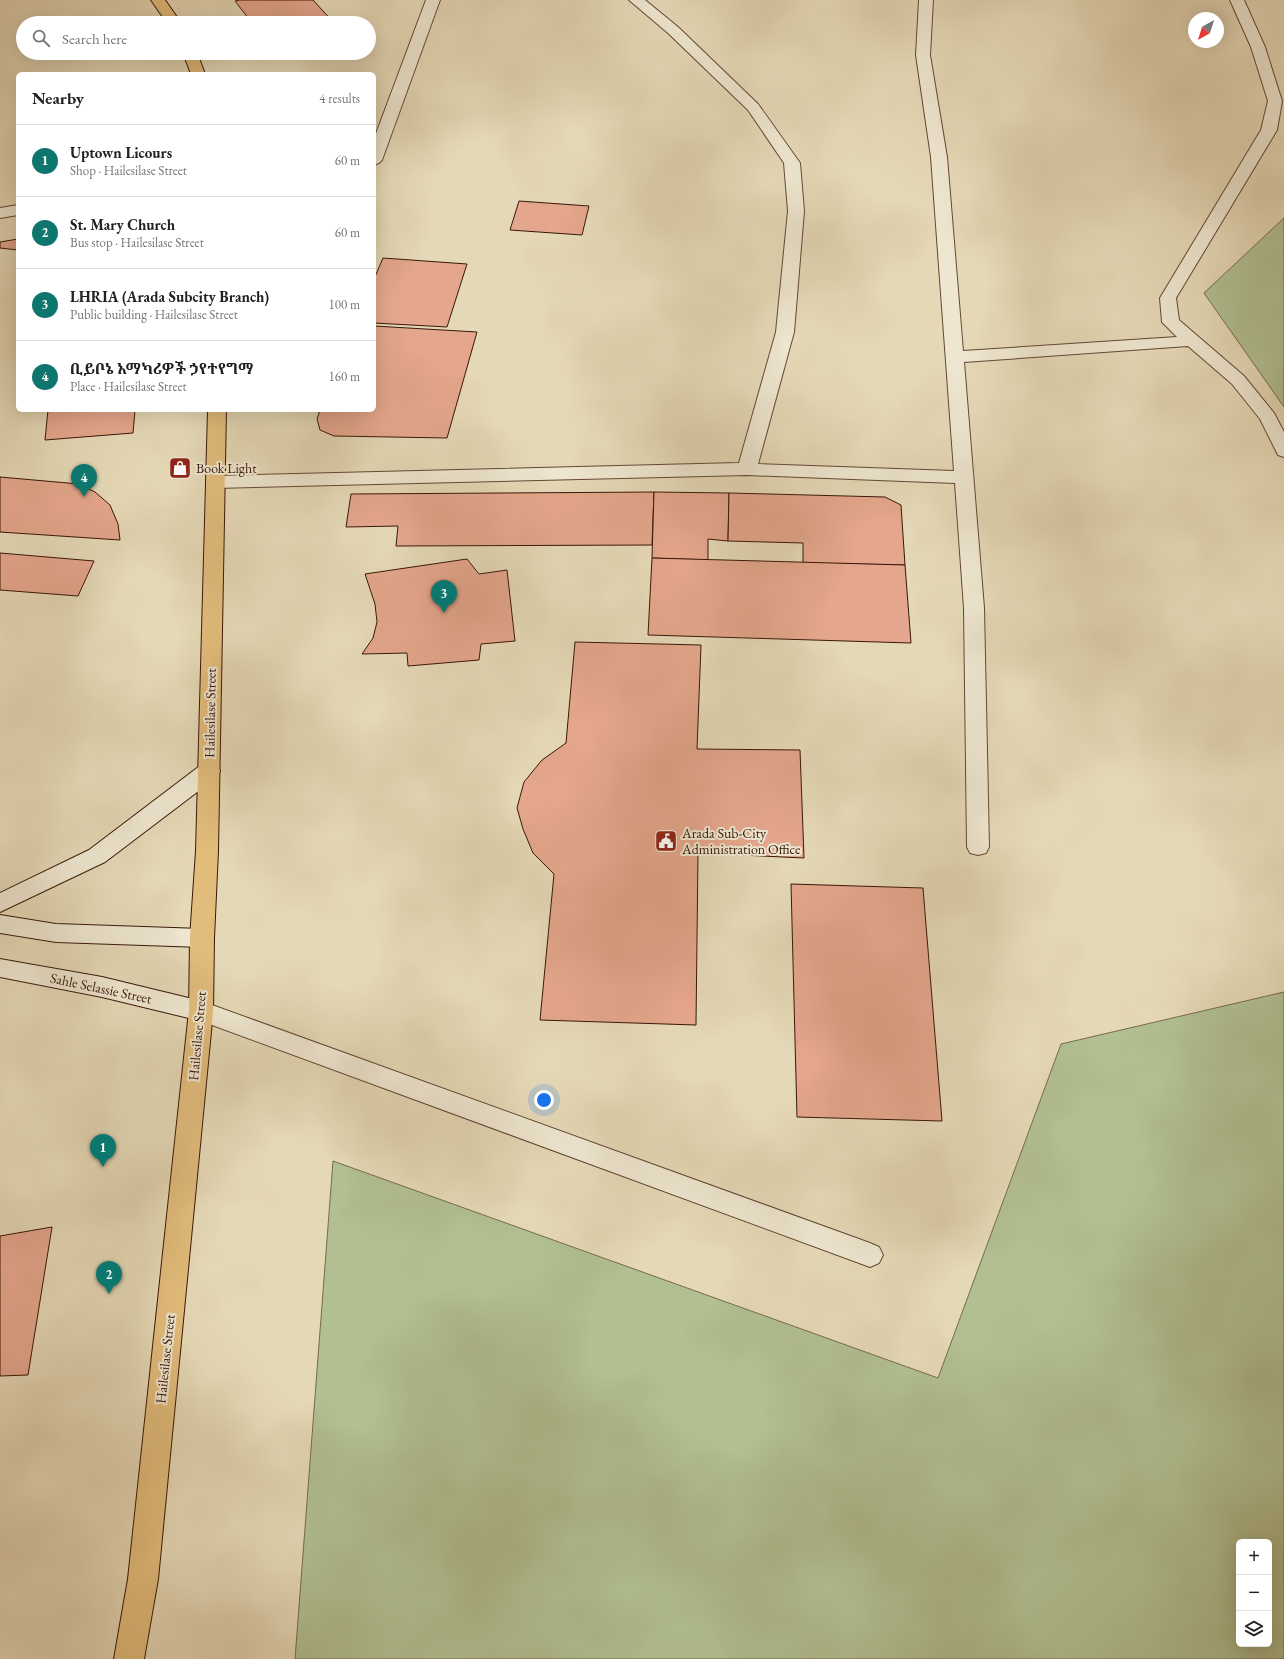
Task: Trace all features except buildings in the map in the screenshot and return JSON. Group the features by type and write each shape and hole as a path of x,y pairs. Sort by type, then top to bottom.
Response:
{"main road":[{"path":"158,0 169,16"},
{"path":"193,60 197,72"},
{"name":"Hailesilase Street","path":"129,1659 143,1579 201,1011 202,938 207,851 218,412"}],"street":[{"path":"376,155 433,0"},
{"path":"636,0 673,30 753,107 792,163 796,211 785,332 747,469"},
{"path":"926,0 923,54 939,157 974,608 978,847"},
{"path":"1237,0 1258,47 1275,102 1269,130 1168,298 1171,322 1238,380 1268,417 1284,452"},
{"path":"0,213 16,210"},
{"path":"954,357 1192,341"},
{"path":"215,482 747,469 963,477"},
{"path":"0,903 97,856 209,771"},
{"path":"0,924 56,933 202,938"},
{"name":"Sahle Selassie Street","path":"0,968 102,987 201,1011 870,1255"}],"green space":[{"path":"1284,218 1284,407 1204,293"},
{"path":"1284,992 1284,1659 295,1659 333,1161 938,1378 1061,1044"}],"place":[{"name":"Book Light","path":"180,468"},
{"name":"ቢይቦኔ አማካሪዎች ኃየተየግማ","path":"84,497"},
{"name":"LHRIA (Arada Subcity Branch)","path":"444,613"},
{"name":"Arada Sub-City Administration Office","path":"666,841"},
{"name":"Uptown Licours","path":"103,1167"},
{"name":"St. Mary Church","path":"109,1294"}]}
